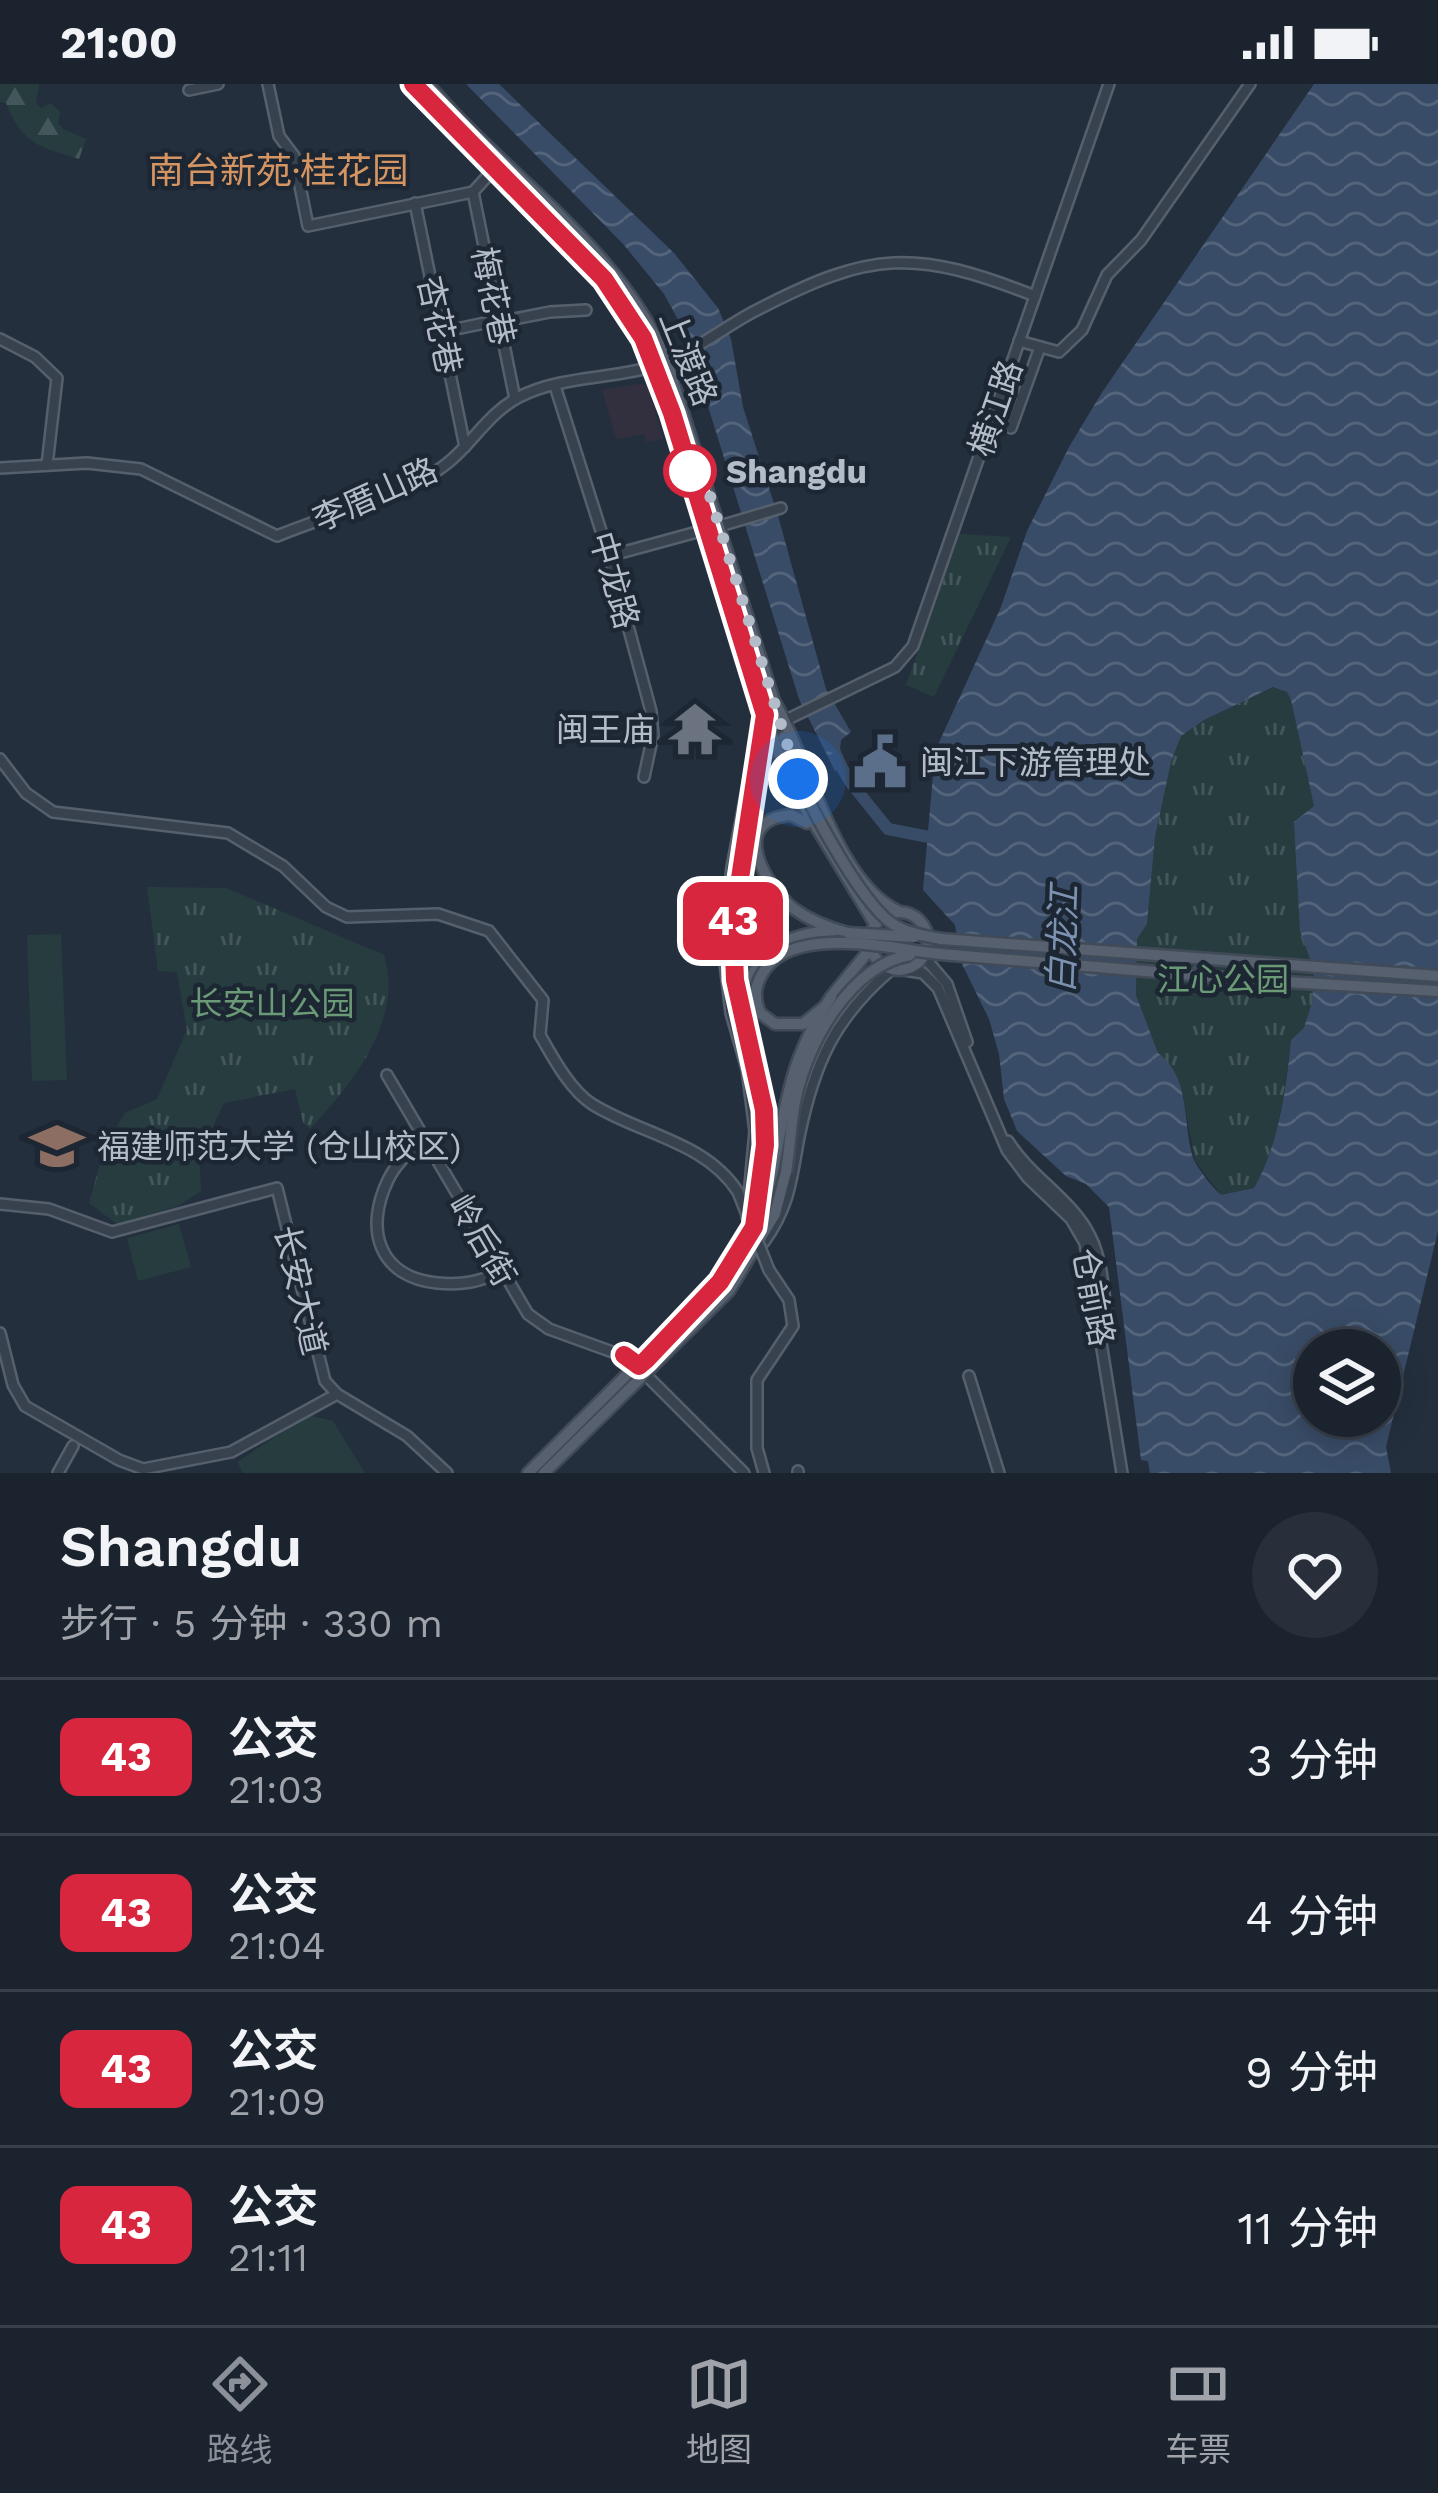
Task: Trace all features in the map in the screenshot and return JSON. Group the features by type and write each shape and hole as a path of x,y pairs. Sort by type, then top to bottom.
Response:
{"main road":[{"name":"上渡路","path":"413,84 609,286 661,364"},
{"name":"上渡路","path":"428,84 618,278 647,320 774,701 790,718 805,774 855,868 877,897 898,911"},
{"name":"上渡路","path":"714,528 765,715 788,780 875,924"},
{"path":"774,701 798,779 835,848 895,926 941,940"},
{"path":"528,1473 713,1310 753,1256 776,1214 775,1173 732,955 765,715"},
{"path":"814,829 791,815 772,819 757,836 757,858 779,896 817,923 848,933"},
{"path":"873,953 898,969 924,957 929,939 922,922 898,911 875,924 873,953 803,1024 784,1026 760,1013 755,989 763,972 779,955 810,943 940,954 1252,980 1438,991"},
{"path":"740,1003 751,975 772,948 800,934 848,933 1438,976"},
{"path":"544,1473 643,1370 732,1266 754,1227 775,1173 807,1063 838,1006 858,983 886,963 907,955 940,954"},
{"path":"775,1173 788,1087 802,1047 830,1001"}],"street":[{"path":"189,90 218,84"},
{"path":"268,84 279,136 294,156 308,226 473,192 494,169"},
{"name":"横江路","path":"790,718 902,663 913,646 1109,84"},
{"path":"1019,340 1059,352 1077,335 1095,308 1107,275 1141,240 1250,84"},
{"name":"梅花巷","path":"473,192 515,399"},
{"name":"杏花巷","path":"415,203 465,447"},
{"name":"李厝山路","path":"0,468 101,464 147,470 277,536 425,477 515,399 661,364 822,280 888,260 960,268 1035,296"},
{"path":"442,332 586,310"},
{"path":"0,338 58,378 47,465"},
{"path":"1011,428 1040,346"},
{"name":"中龙路","path":"555,386 609,556 652,715 644,776"},
{"path":"609,556 781,508"},
{"path":"732,1266 747,1221 754,1121 728,994 724,931 751,757 765,715"},
{"path":"0,759 26,793 57,814 228,833 283,866 342,916 365,920 433,914 489,931 543,1000 540,1035 584,1097 696,1154 738,1192 769,1270 789,1300 793,1325 757,1380 758,1448 764,1473"},
{"name":"仓前路","path":"924,957 946,983 1010,1145 1075,1214 1092,1239 1124,1473"},
{"path":"753,1256 785,1209 818,1066 834,1030 853,1004 898,969"},
{"name":"仓前路","path":"898,969 923,973 938,988 1007,1150 1081,1232 1093,1273 1124,1473"},
{"name":"岭后街","path":"387,1075 500,1271 536,1321 624,1355 744,1473"},
{"path":"754,1121 802,1126"},
{"path":"424,1138 389,1177 380,1199 376,1228 383,1255 400,1273 427,1282 481,1282 500,1271"},
{"name":"长安大道","path":"0,1204 49,1209 112,1232 277,1188 319,1368 337,1394 406,1436 447,1473"},
{"path":"0,1334 22,1402 118,1460 143,1469 231,1452 337,1394"},
{"path":"969,1376 999,1473"},
{"path":"58,1473 73,1446"},
{"path":"733,1462 749,1464 758,1448"}],"shaded area":[{"path":"648,386 663,439 646,442 644,434 616,439 602,390"}],"green space":[{"path":"0,84 39,84 36,103 41,108 51,103 60,112 58,123 63,129 86,139 79,159 26,136 6,103 0,102"},
{"path":"960,534 1011,537 934,697 906,685"},
{"name":"江心公园","path":"1274,687 1287,692 1291,700 1314,806 1305,816 1314,986 1305,1027 1291,1040 1280,1116 1263,1171 1254,1188 1221,1195 1195,1161 1183,1095 1158,1053 1136,995 1137,939 1147,924 1155,837 1181,736"},
{"name":"长安山公园","path":"147,887 226,888 384,955 387,1003 370,1050 310,1129 303,1122 295,1089 224,1103 199,1156 201,1191 178,1206 117,1224 89,1203 105,1147 125,1113 157,1099 187,1030 177,972 158,971"},
{"path":"61,934 67,1080 32,1081 27,935"},
{"path":"179,1224 191,1267 138,1281 127,1238"},
{"path":"308,1415 333,1421 365,1473 243,1473 237,1462"}],"water":[{"path":"466,84 499,84 674,253 718,308 731,339 743,407 826,689 851,732 841,740 847,765 835,771 799,699 707,403 703,365 664,294 624,245"},
{"name":"白龙江","path":"1314,84 1438,84 1438,1231 1401,1385 1401,1329 1293,1329 1293,1437 1388,1437 1391,1473 1150,1473 1148,1461 1141,1460 1109,1207 1017,1131 1004,1099 989,1019 961,962 955,925 923,890 935,751 1001,607 1027,531 1069,447","holes":["1273,687 1287,692 1314,806 1294,822 1300,931 1314,970 1312,1003 1304,1028 1291,1040 1280,1116 1263,1171 1254,1188 1221,1195 1196,1164 1177,1077 1158,1053 1136,995 1137,939 1147,924 1155,837 1181,736"]}],"waterway":[{"path":"836,758 888,829 939,839"}],"bus line":[{"name":"43","path":"413,84 604,279 643,338 672,413 765,715 736,895 732,955 764,1110 765,1145 754,1227 720,1282 646,1360 639,1366 624,1355"}],"place":[{"name":"Shangdu","path":"690,471"},
{"name":"闽王庙","path":"695,729"},
{"name":"闽江下游管理处","path":"880,762"},
{"name":"福建师范大学 (仓山校区)","path":"57,1146"}],"district":[{"name":"南台新苑·桂花园","path":"278,170"}],"route":[{"path":"690,471 701,467 798,779"}]}
